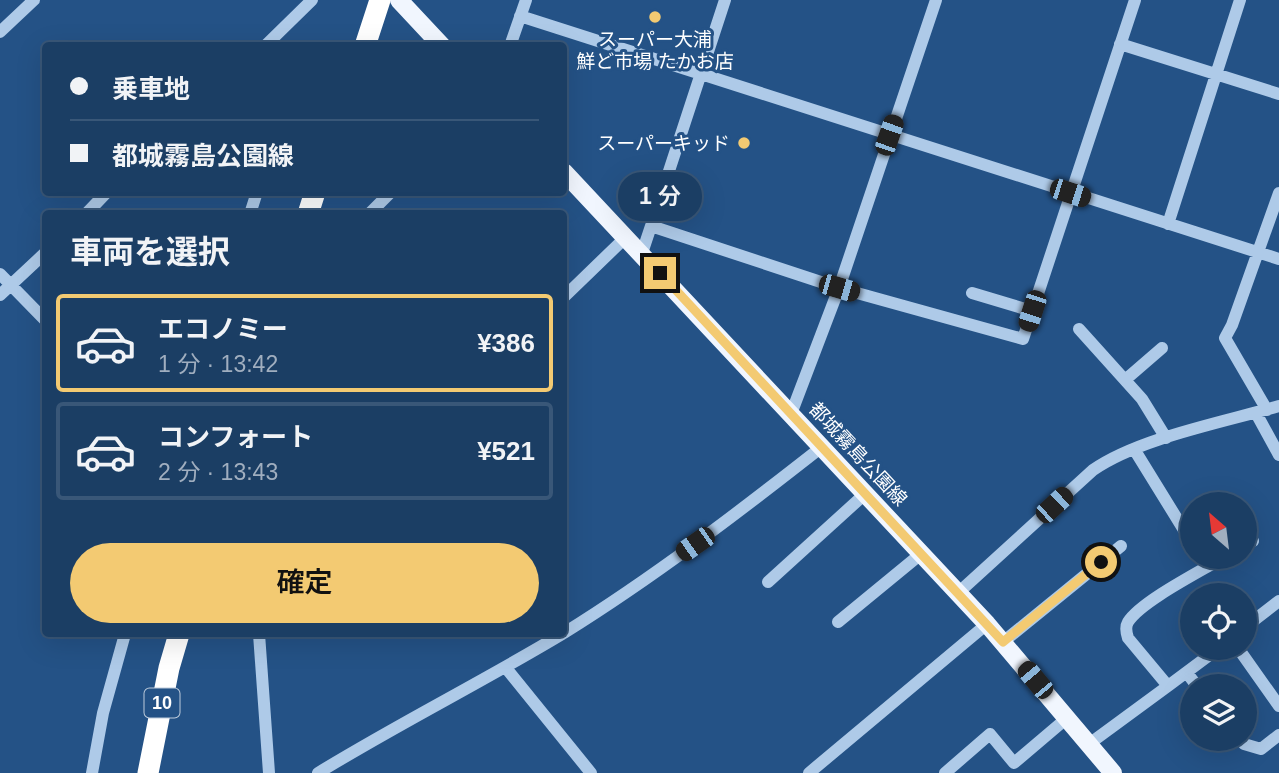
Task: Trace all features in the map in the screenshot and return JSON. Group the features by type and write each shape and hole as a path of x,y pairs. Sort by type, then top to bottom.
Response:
{"highway":[{"path":"366,42 380,0"},
{"name":"10","path":"148,773 177,637"}],"main road":[{"path":"399,0 438,42"},
{"name":"都城霧島公園線","path":"567,175 987,624 1089,744 1107,771"}],"street":[{"path":"0,32 34,0"},
{"path":"269,42 312,0"},
{"path":"511,42 526,0"},
{"path":"642,253 725,0"},
{"path":"791,414 839,288 936,0"},
{"path":"652,226 839,288 1023,339 1135,0"},
{"path":"1168,224 1240,0"},
{"path":"520,16 1279,259"},
{"path":"1120,44 1279,94"},
{"path":"1279,193 1275,218 1225,338 1267,410 1279,454"},
{"path":"90,210 103,196"},
{"path":"375,210 387,196"},
{"path":"567,294 626,237"},
{"path":"0,295 42,256"},
{"path":"0,274 42,317"},
{"path":"972,293 1032,311"},
{"path":"1079,329 1142,399 1166,438"},
{"path":"1125,380 1162,348"},
{"path":"958,593 1107,460 1166,438 1267,410"},
{"path":"567,631 612,603 733,517 822,446"},
{"path":"1135,449 1180,523"},
{"path":"768,582 866,493"},
{"path":"1003,642 1121,545"},
{"path":"838,622 922,553"},
{"path":"1168,686 1128,638 1125,630 1128,622 1152,600 1194,569"},
{"path":"1257,618 1279,601"},
{"path":"809,773 987,624"},
{"path":"92,773 103,713 124,637"},
{"path":"258,637 269,773"},
{"path":"318,773 385,732 506,668 556,637"},
{"path":"1089,744 1203,660"},
{"path":"1246,660 1279,706"},
{"path":"506,668 591,773"},
{"path":"945,773 990,734 1014,763 1067,718"},
{"path":"1257,748 1261,749 1279,735"}],"place":[{"name":"スーパー大浦 鮮ど市場 たかお店","path":"655,17"},
{"name":"スーパーキッド","path":"744,143"}],"route":[{"path":"660,273 1003,642 1101,562"}]}
